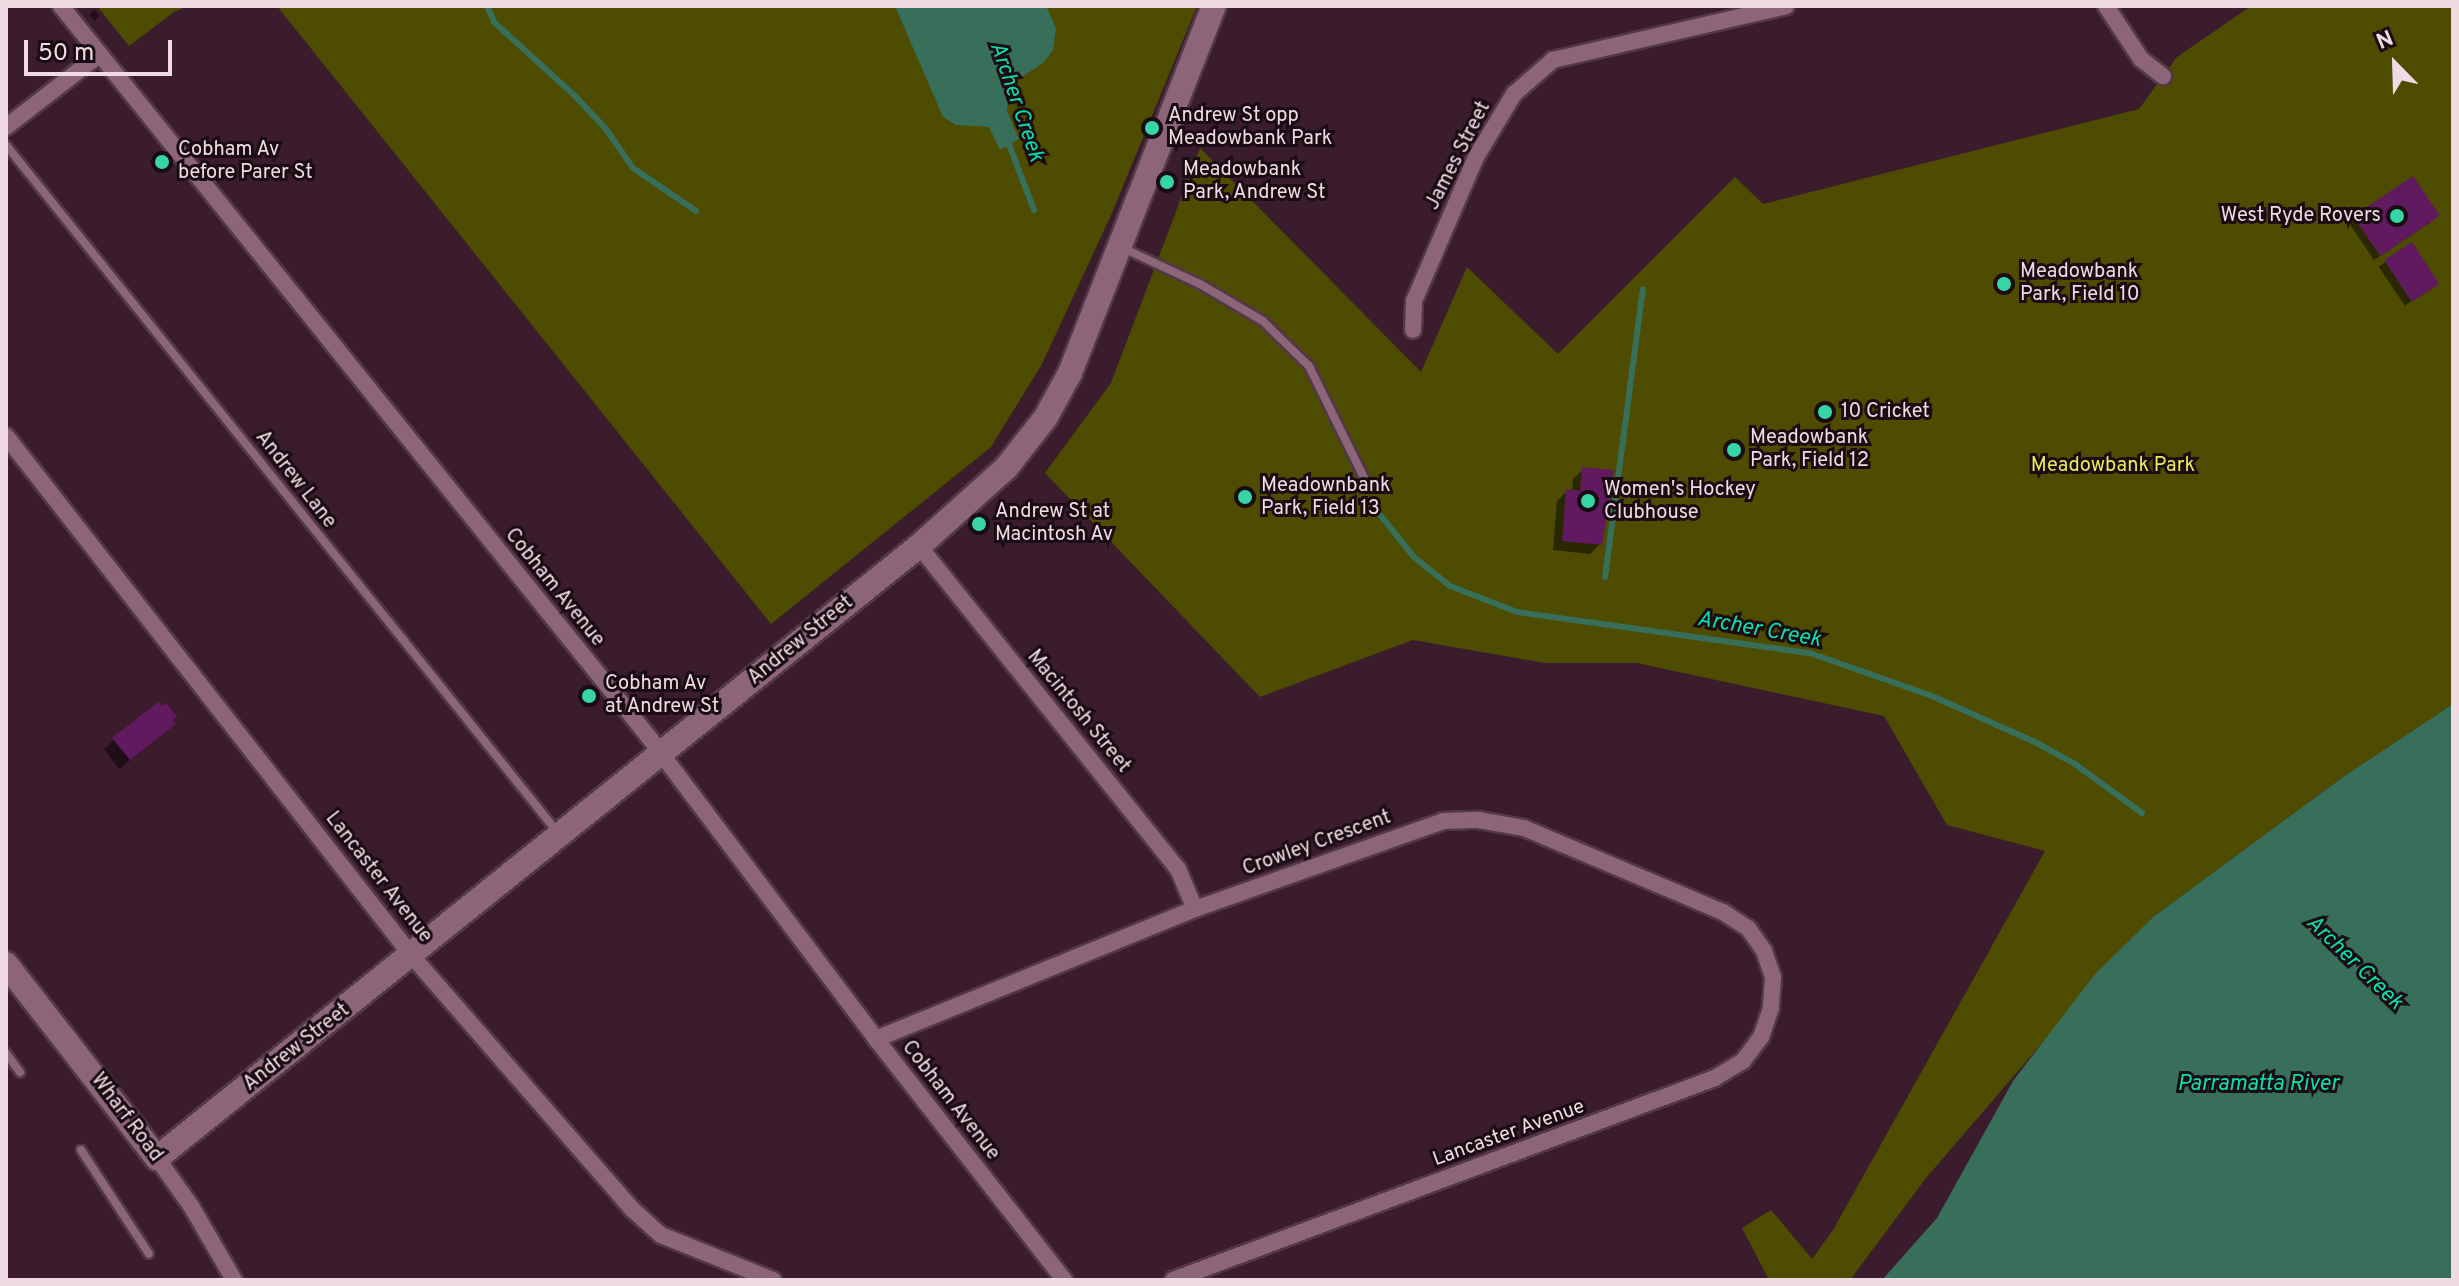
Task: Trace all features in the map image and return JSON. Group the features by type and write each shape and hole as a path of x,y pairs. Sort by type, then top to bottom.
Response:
{"main road":[{"name":"Andrew Street","path":"157,1158 919,546 1006,468 1046,417 1070,373 1122,248 1214,6"},
{"name":"Wharf Road","path":"6,964 157,1158"}],"street":[{"name":"Cobham Avenue","path":"61,6 660,753 876,1039 1064,1280"},
{"name":"James Street","path":"1413,330 1414,301 1476,157 1514,94 1553,60 1786,6"},
{"path":"2106,6 2141,59 2163,76"},
{"path":"6,127 100,54"},
{"name":"Lancaster Avenue","path":"6,436 412,956 632,1209 661,1235 773,1280"},
{"name":"Macintosh Street","path":"919,546 1178,869 1195,909"},
{"name":"Crowley Crescent","path":"876,1039 1195,909 1443,821 1479,820 1524,828 1723,912 1748,928 1764,951"},
{"name":"Lancaster Avenue","path":"1173,1280 1715,1078 1743,1061 1761,1037 1771,1008 1773,977 1764,951"},
{"name":"Wharf Road","path":"157,1158 191,1206 234,1280"}],"lane":[{"name":"Andrew Lane","path":"6,145 560,835"},
{"path":"1122,248 1200,284 1263,321 1309,366 1368,486"},
{"path":"6,1053 20,1072"},
{"path":"81,1150 149,1254"}],"green space":[{"path":"97,6 188,6 174,12 129,46"},
{"path":"277,6 1197,6 1112,213 1042,364 991,447 771,624"},
{"name":"Meadowbank Park","path":"2251,6 2453,6 2453,704 2343,777 2153,917 2095,974 2049,1035 1926,1178 1850,1280 1769,1280 1742,1228 1771,1210 1812,1259 1833,1230 2045,851 1947,825 1884,716 1637,663 1545,663 1413,640 1260,697 1045,473 1111,383 1200,148 1421,372 1467,267 1558,354 1735,177 1763,204 2139,109 2177,57"}],"water":[{"path":"895,6 1046,6 1056,28 1053,50 1043,63 1016,81 1009,95 1007,111 1019,139 1000,150 989,127 956,125 943,117"},
{"name":"Parramatta River","path":"2453,704 2453,1280 1882,1280 1937,1218 2013,1081 2095,974 2153,917 2343,777"}],"building":[{"name":"West Ryde Rovers","path":"2413,176 2440,216 2380,256 2353,216"},
{"path":"2412,242 2439,284 2412,302 2384,260"},
{"name":"Women's Hockey Clubhouse","path":"1582,467 1614,470 1602,545 1562,541 1566,489 1580,491"},
{"path":"158,702 162,706 166,703 177,716 173,720 176,724 130,760 112,738"}],"waterway":[{"path":"487,6 494,22 576,97 606,129 633,168 696,211"},
{"name":"Archer Creek","path":"1007,139 1034,210"},
{"path":"1605,577 1643,289"},
{"name":"Archer Creek","path":"1373,506 1414,557 1450,586 1517,612 1810,653 1932,696 2035,742 2075,764 2142,813"}],"place":[{"name":"Andrew St opp Meadowbank Park","path":"1152,128"},
{"name":"Cobham Av before Parer St","path":"162,162"},
{"name":"Meadowbank Park, Andrew St","path":"1167,182"},
{"name":"West Ryde Rovers","path":"2397,216"},
{"name":"Meadowbank Park, Field 10","path":"2004,284"},
{"name":"10 Cricket","path":"1825,412"},
{"name":"Meadowbank Park, Field 12","path":"1734,450"},
{"name":"Meadownbank Park, Field 13","path":"1245,497"},
{"name":"Women's Hockey Clubhouse","path":"1588,501"},
{"name":"Andrew St at Macintosh Av","path":"979,524"},
{"name":"Cobham Av at Andrew St","path":"589,696"}]}
